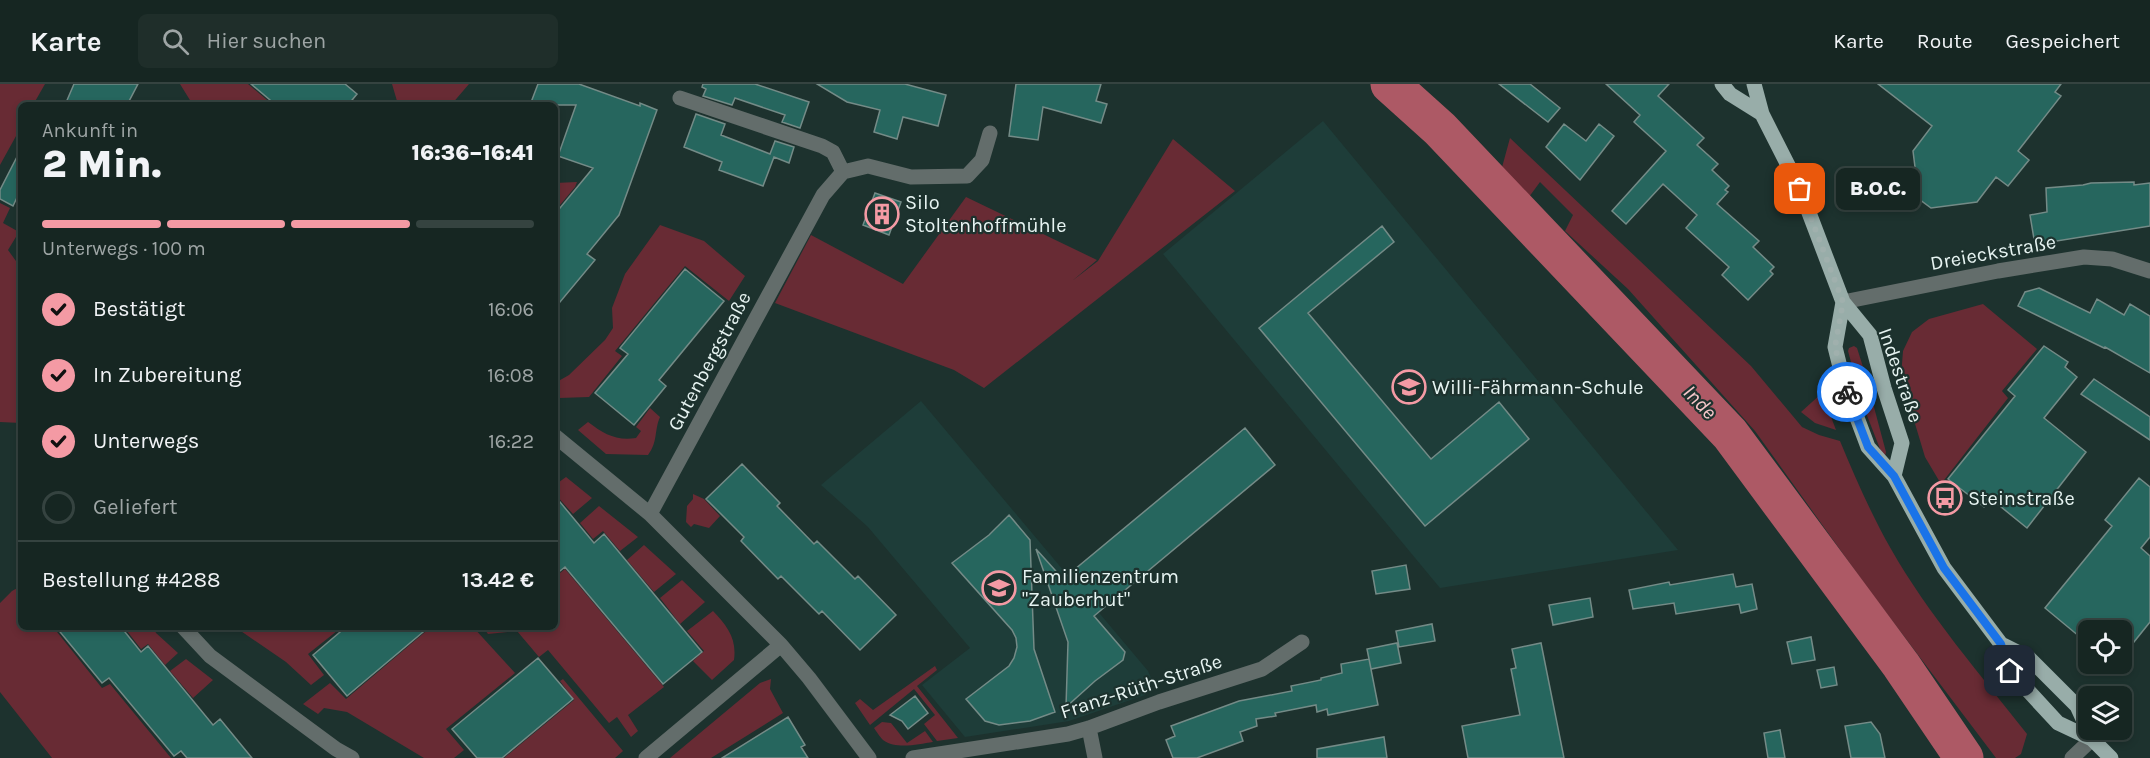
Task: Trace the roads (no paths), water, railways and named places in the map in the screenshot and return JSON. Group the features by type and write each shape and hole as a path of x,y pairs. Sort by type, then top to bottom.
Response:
{"main road":[{"path":"1722,84 1730,94 1762,114"},
{"path":"1754,84 1762,114 1800,189 1843,302 1835,347 1844,383 1868,447 1894,476 1944,568 2001,644 2010,671 2058,723 2078,732"},
{"name":"Indestraße","path":"1843,302 1870,335 1902,443 1894,476"},
{"path":"2001,644 2029,658 2078,708"},
{"path":"2093,740 2111,758"}],"street":[{"path":"680,98 822,146 833,152 843,172 868,166 911,177 967,176 982,160 990,133"},
{"name":"Gutenbergstraße","path":"650,514 823,195 843,172"},
{"name":"Dreieckstraße","path":"1843,302 1998,271 2084,257 2112,259 2150,271"},
{"path":"558,438 650,514 781,645 822,694 869,758"},
{"path":"186,630 210,656 352,758"},
{"name":"Franz-Rüth-Straße","path":"913,758 1068,734 1089,728 1159,702 1262,669 1302,642"},
{"path":"646,758 781,645"},
{"path":"1089,728 1095,758"},
{"path":"2072,758 2091,740"}],"waterway":[{"name":"Inde","path":"1390,84 1440,129 1730,434 1901,665 1964,758"}],"place":[{"name":"B.O.C.","path":"1800,189"},
{"name":"Silo Stoltenhoffmühle","path":"882,214"},
{"name":"Willi-Fährmann-Schule","path":"1409,387"},
{"name":"Steinstraße","path":"1945,498"},
{"name":"Familienzentrum \"Zauberhut\"","path":"999,588"}]}
